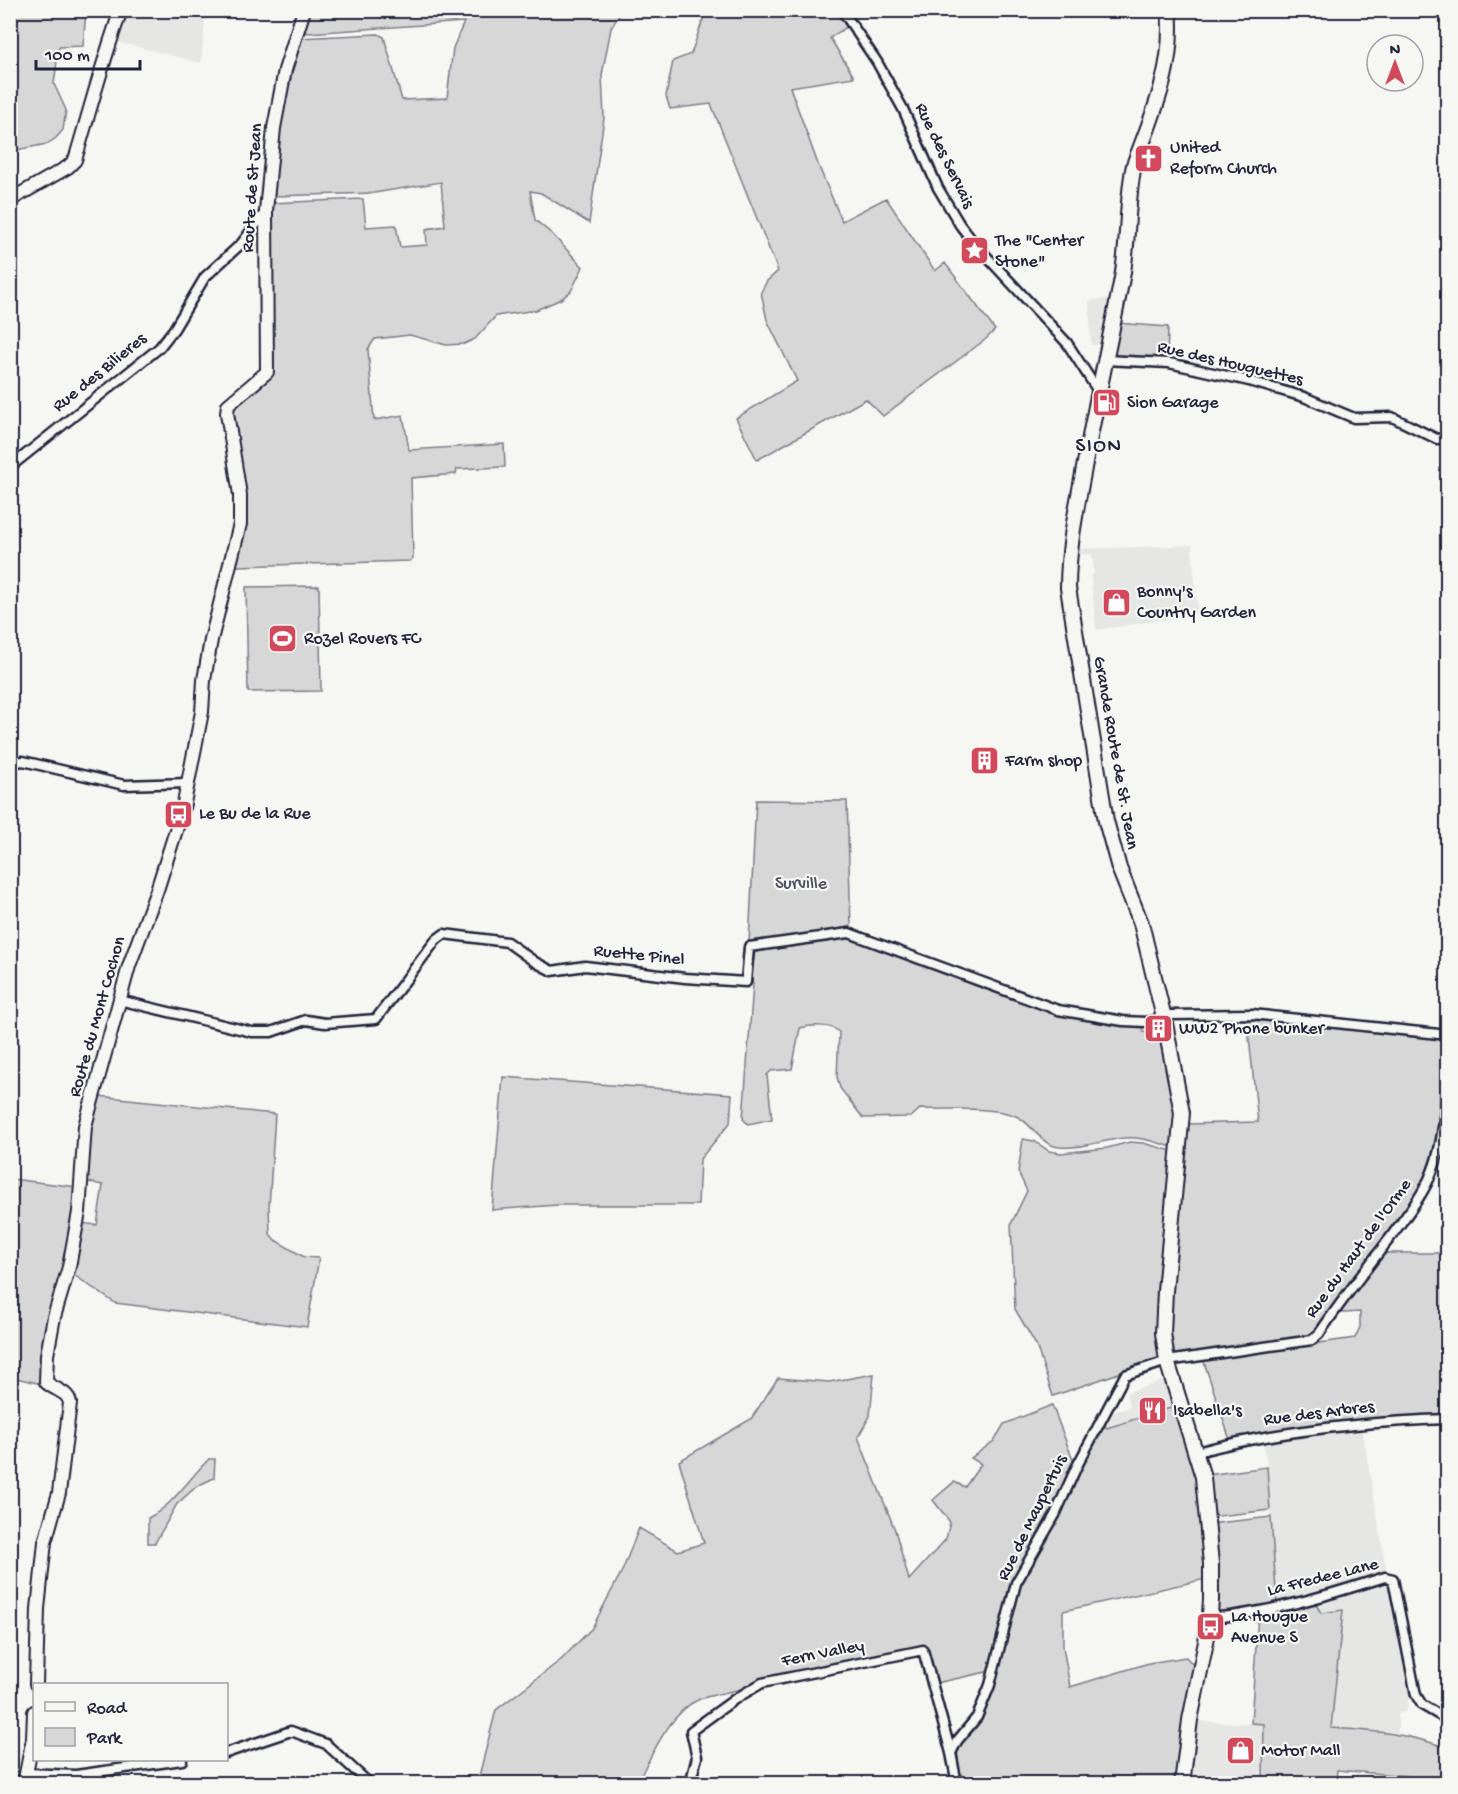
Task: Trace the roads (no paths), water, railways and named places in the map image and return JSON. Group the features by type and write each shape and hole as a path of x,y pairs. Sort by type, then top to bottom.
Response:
{"main road":[{"path":"10,200 68,167 75,160 104,56 121,10"},
{"name":"Route de St Jean","path":"267,372 266,211 274,128 285,70 304,10"},
{"name":"Grande Route de St. Jean","path":"1169,10 1170,43 1166,75 1132,172 1126,257 1104,360 1071,541 1068,588 1106,821 1119,868 1141,923 1164,1018 1182,1113 1163,1333 1167,1361 1203,1477 1211,1576 1210,1617 1190,1720 1182,1784"},
{"name":"Route du Mont Cochon","path":"36,1683 38,1609 45,1542 59,1493 70,1403 66,1394 46,1382 47,1355 54,1317 69,1267 79,1212 85,1126 129,966 157,890 183,808 202,712 204,680 211,640 240,524 240,495 228,405 267,372"},
{"path":"25,1779 33,1738"}],"street":[{"name":"Rue des Servais","path":"842,10 877,62 903,109 938,188 960,225 1066,343 1098,391"},
{"name":"Rue des Bilieres","path":"10,467 159,348 174,329 206,277 242,243 266,211"},
{"name":"Rue des Houguettes","path":"1104,360 1169,363 1249,381 1304,397 1354,418 1392,417 1437,439 1448,438"},
{"path":"10,763 23,761 124,785 188,783"},
{"name":"Ruette Pinel","path":"119,1000 252,1032 271,1032 306,1020 325,1023 376,1019 436,940 444,934 507,942 552,971 585,966 685,978 746,982 749,947 849,933 1058,1010 1123,1021 1146,1022 1164,1018"},
{"path":"1164,1018 1252,1014 1448,1035"},
{"name":"Rue du Haut de l'Orme","path":"1167,1361 1312,1340 1319,1334 1413,1207 1427,1183 1433,1170 1441,1132 1447,1094 1448,1068"},
{"name":"Rue de Maupertuis","path":"951,1753 957,1741 977,1717 990,1685 1016,1583 1055,1515 1076,1468 1125,1375 1167,1361"},
{"name":"Rue des Arbres","path":"1197,1452 1287,1432 1343,1425 1448,1419"},
{"name":"La Fredee Lane","path":"1210,1617 1224,1618 1278,1608 1324,1597 1385,1577 1394,1579 1416,1695 1422,1705 1448,1720"},
{"name":"Fern Valley","path":"690,1784 697,1757 692,1731 735,1699 762,1683 923,1650 951,1753"},
{"path":"228,1752 291,1731 326,1744 370,1784"},
{"path":"951,1753 957,1784"},
{"path":"10,1781 76,1775 175,1761"}],"place":[{"name":"United Reform Church","path":"1149,158"},
{"name":"The \"Center Stone\"","path":"974,251"},
{"name":"Sion Garage","path":"1106,403"},
{"name":"Bonny's Country Garden","path":"1116,602"},
{"name":"Rozel Rovers FC","path":"283,639"},
{"name":"Farm shop","path":"984,761"},
{"name":"Le Bu de la Rue","path":"178,814"},
{"name":"WW2 Phone bunker","path":"1158,1029"},
{"name":"Isabella's","path":"1152,1411"},
{"name":"La Hougue Avenue S","path":"1210,1627"},
{"name":"Motor Mall","path":"1240,1751"}],"district":[{"name":"SION","path":"1099,447"}],"park label":[{"name":"Surville","path":"801,884"}]}
